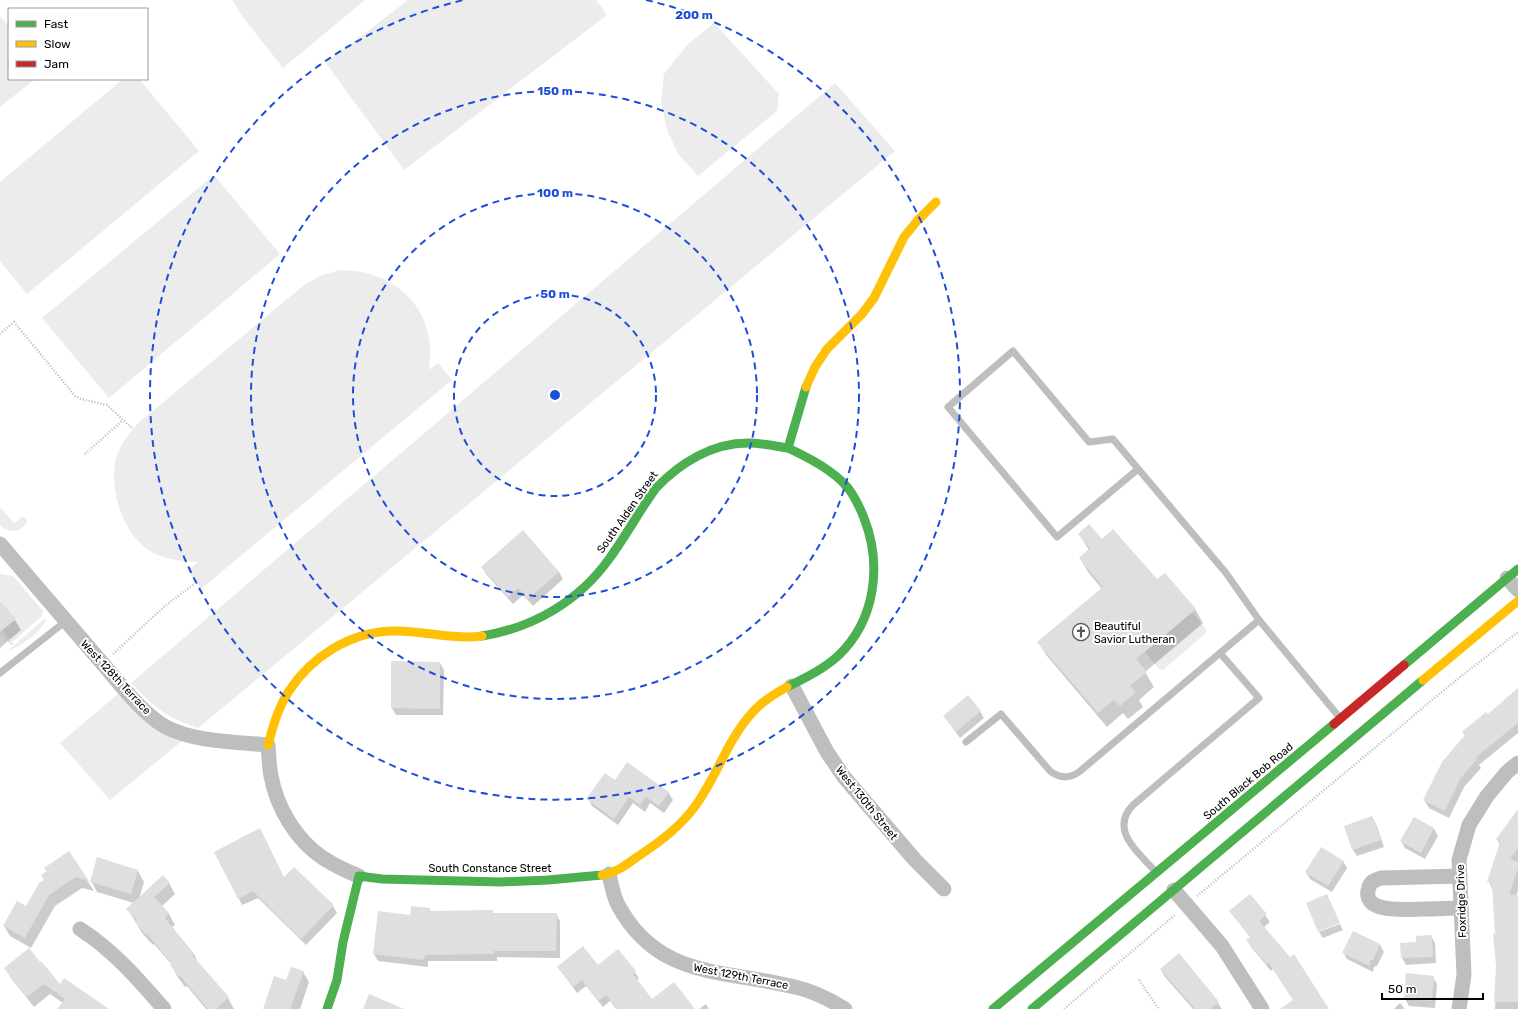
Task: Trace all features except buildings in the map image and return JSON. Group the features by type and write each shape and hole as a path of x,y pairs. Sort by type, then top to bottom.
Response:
{"street":[{"path":"788,448 806,387 812,372 821,357 869,306 877,294 900,243 919,218 936,202"},
{"name":"South Alden Street","path":"268,746 280,706 292,687 301,674 314,661 329,650 347,640 390,631 459,637 502,632 528,623 561,606 577,595 594,579 610,560 656,488 669,474 685,462 720,446 742,443 765,444 788,448"},
{"name":"South Constance Street","path":"359,876 382,879 542,881 609,874 654,846 676,826 696,805 738,730 754,711 770,697 827,665 846,647 853,638 868,611 874,584 875,567 872,537 858,503 849,490 827,469 807,456 788,448"},
{"name":"West 128th Terrace","path":"0,544 124,689 148,713 164,726 183,733 205,738 268,746"},
{"path":"1513,574 1518,590"},
{"name":"South Black Bob Road","path":"993,1009 1513,574"},
{"path":"1032,1009 1518,601"},
{"name":"West 130th Street","path":"792,686 828,752 844,776 916,860 944,889"},
{"path":"268,746 271,776 276,794 290,823 310,847 322,857 359,876 343,942 337,980 327,1009"},
{"name":"Foxridge Drive","path":"1459,1009 1464,975 1459,860 1469,824 1487,796 1507,772 1518,763"},
{"name":"West 129th Terrace","path":"609,874 616,902 630,923 643,938 663,954 683,964 706,971 796,987 826,998 844,1009"},
{"path":"1460,876 1381,878 1374,880 1369,885 1367,894 1370,901 1383,908 1397,910 1461,908"},
{"path":"1174,890 1222,946 1262,1009"},
{"path":"80,929 112,953 136,977 164,1009"}],"lane":[{"path":"1138,469 1057,537 948,407 1013,351 1089,442 1113,439 1226,574 1259,620 1341,719"},
{"path":"966,742 1001,714 1050,771 1056,776 1062,778 1070,777 1078,772 1259,620"},
{"path":"0,673 66,621"},
{"path":"1157,873 1126,835 1123,826 1125,814 1133,805 1259,698 1220,653"}],"path":[{"path":"0,334 14,322 76,396 81,399 107,405 133,429"},
{"path":"85,454 123,420"},
{"path":"110,657 165,606 194,584"},
{"path":"1,632 12,644"},
{"path":"1064,1009 1455,682 1518,632"},
{"path":"1139,980 1159,1009"}],"shaded area":[{"path":"232,0 365,0 283,68 242,16"},
{"path":"408,0 596,0 607,15 404,170 326,63"},
{"path":"1,17 8,25 8,80 34,80 0,107"},
{"path":"714,23 779,94 777,111 698,176 678,154 667,130 661,102 664,74 687,45"},
{"path":"122,80 140,80 199,151 27,294 0,261 0,182"},
{"path":"835,83 895,151 198,728 177,720 161,711 131,683"},
{"path":"214,175 280,254 109,398 42,318"},
{"path":"340,270 356,271 374,275 386,280 406,295 415,304 426,326 430,347 429,370 438,363 452,380 201,589 188,571 198,562 171,559 156,554 135,538 127,526 121,513 114,485 114,471 118,453 125,440 137,424 304,285 322,275"},
{"path":"0,507 14,523 22,517 26,518 27,522 24,526 14,531 3,528 0,525"},
{"path":"0,574 13,576 43,611 42,616 12,642 2,631 15,619 0,601"},
{"path":"1192,612 1206,629 1206,633 1163,670 1160,670 1145,652"},
{"path":"47,618 40,629 29,639 22,644 4,652 10,649"},
{"path":"118,694 143,720 182,741 110,800 60,743"}],"traffic: fast":[{"path":"482,636 501,632 537,619 569,600 584,588 609,559 656,488 675,470 686,463 709,451 735,444 748,443 788,448 806,387"},
{"path":"787,687 827,665 839,655 851,641 861,625 868,608 874,572 870,536 861,510 851,491 828,470 788,448"},
{"path":"1404,665 1518,569"},
{"path":"1032,1009 1423,680"},
{"path":"993,1009 1334,724"},
{"path":"327,1009 337,980 343,942 359,876 382,879 501,882 548,880 602,875"}],"traffic: slow":[{"path":"806,387 815,367 827,349 862,314 874,298 904,237 917,221 936,202"},
{"path":"1423,680 1518,601"},
{"path":"268,745 282,704 298,679 308,667 320,657 347,641 376,632 392,631 460,637 482,636"},
{"path":"602,875 617,870 648,850 684,820 703,794 743,724 763,702 787,687"}],"traffic: jam":[{"path":"1334,724 1404,665"}],"place":[{"name":"Beautiful Savior Lutheran","path":"1081,632"}]}
